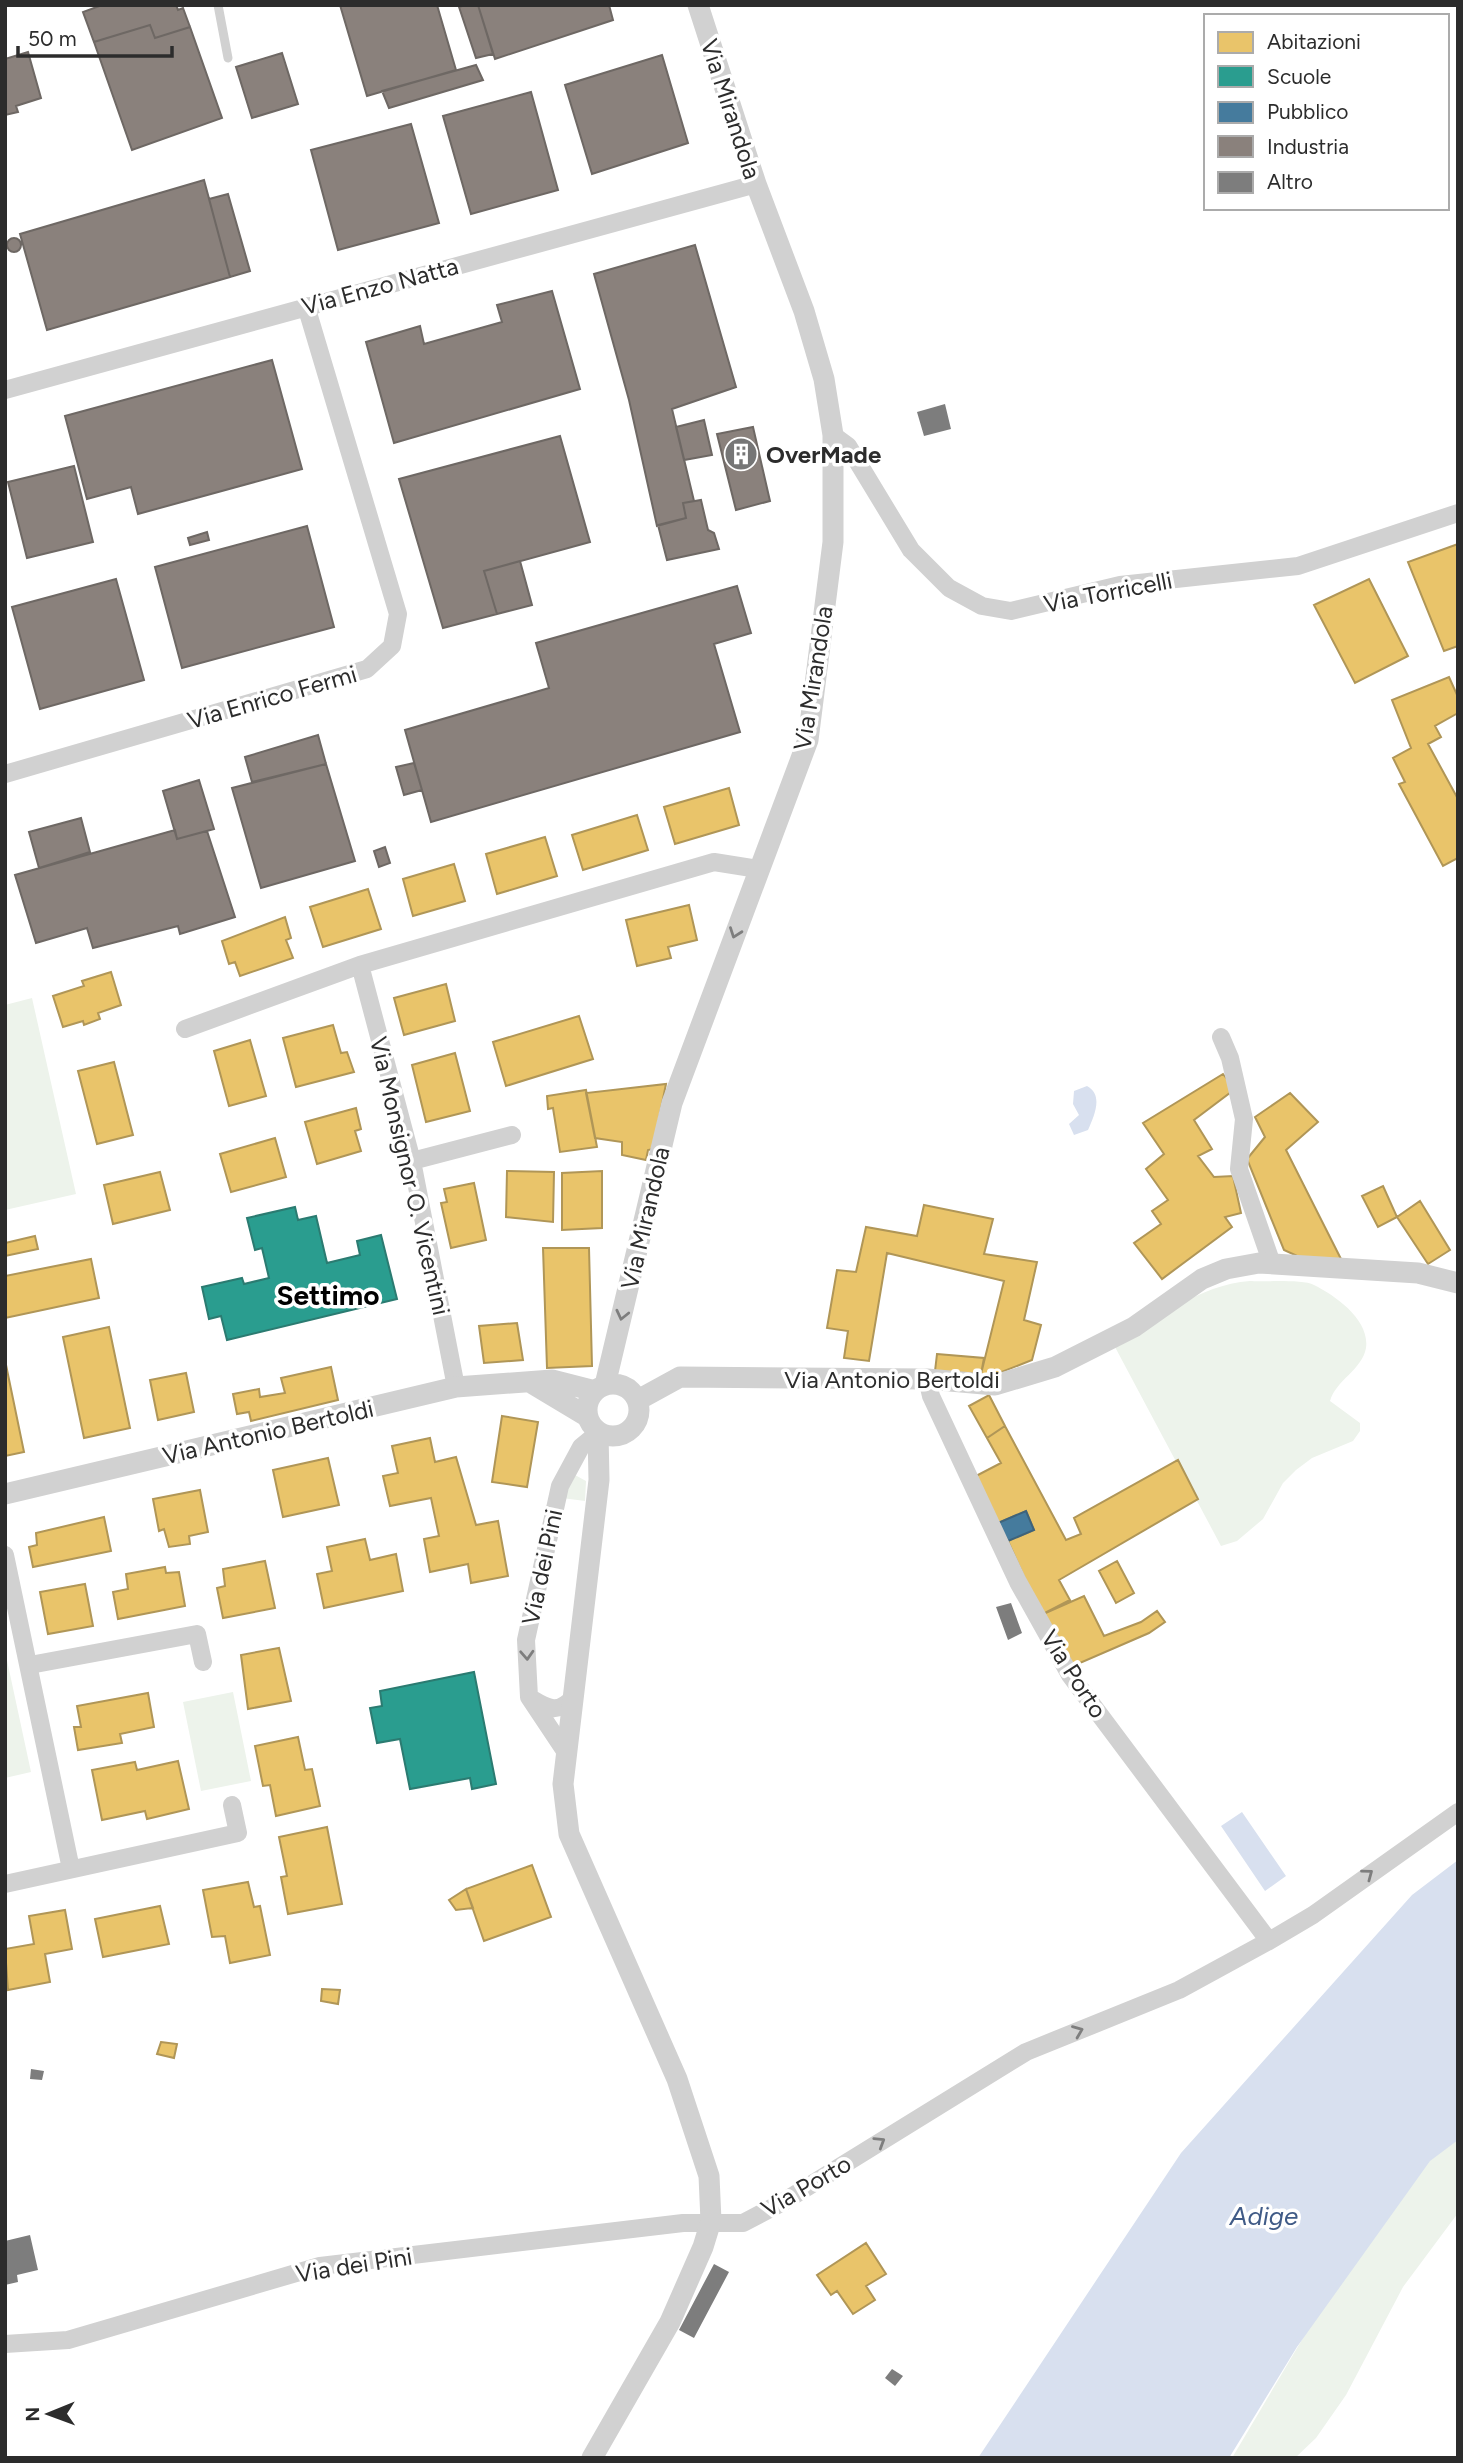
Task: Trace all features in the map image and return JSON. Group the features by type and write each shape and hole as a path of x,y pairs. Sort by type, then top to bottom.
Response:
{"street":[{"name":"Via Mirandola","path":"600,1388 673,1103 808,740 833,542 833,435 824,379 804,311 756,184 698,5"},
{"name":"Via Enzo Natta","path":"5,390 756,184"},
{"name":"Via Enrico Fermi","path":"5,774 368,669 392,646 398,614 306,306"},
{"name":"Via Torricelli","path":"833,435 848,446 911,550 948,588 982,606 1011,611 1120,585 1298,566 1458,513"},
{"path":"184,1029 360,965 715,862 758,869"},
{"name":"Via Monsignor O. Vicentini","path":"360,965 412,1161 456,1387"},
{"path":"1221,1037 1230,1058 1244,1119 1239,1168 1272,1264"},
{"path":"412,1161 512,1135"},
{"name":"Via Antonio Bertoldi","path":"638,1400 680,1377 927,1379 995,1385 1055,1367 1134,1327 1202,1279 1226,1269 1272,1264 1418,1273 1458,1284"},
{"name":"Via Porto","path":"927,1379 931,1396 1018,1582 1070,1675 1269,1941"},
{"name":"Via Antonio Bertoldi","path":"5,1494 456,1387 533,1384 552,1380 600,1388"},
{"path":"533,1384 602,1429 630,1432 637,1423 640,1412 638,1400 630,1390 618,1384 600,1388 588,1401 602,1429"},
{"name":"Via dei Pini","path":"592,2458 670,2322 711,2221 709,2176 677,2079 569,1834 563,1784 565,1751 599,1480 602,1429"},
{"name":"Via dei Pini","path":"529,1697 526,1640 560,1486 581,1447 602,1429"},
{"path":"5,1555 71,1869"},
{"path":"30,1665 197,1634 203,1662"},
{"path":"529,1697 555,1710 562,1709 573,1698"},
{"path":"529,1697 565,1751"},
{"path":"5,1884 238,1833 232,1805"},
{"name":"Via Porto","path":"711,2221 743,2223 783,2202 1026,2052 1179,1990 1269,1941 1313,1914 1458,1812"},
{"name":"Via dei Pini","path":"5,2344 68,2340 320,2266 711,2221"}],"lane":[{"path":"218,5 229,58"}],"shaded area":[{"path":"32,998 76,1194 5,1210 5,1005"},
{"path":"1292,1281 1314,1285 1341,1302 1357,1319 1366,1338 1364,1356 1330,1401 1360,1423 1360,1431 1353,1441 1312,1458 1296,1470 1283,1483 1263,1519 1237,1541 1221,1546 1115,1347 1196,1296 1231,1284"},
{"path":"575,1475 586,1481 585,1501 562,1498"},
{"path":"5,1651 31,1772 5,1778"},
{"path":"233,1692 251,1781 201,1791 183,1702"},
{"path":"1458,2136 1458,2213 1403,2287 1346,2395 1316,2438 1295,2458 1232,2458 1390,2191"}],"water":[{"path":"1087,1086 1095,1095 1095,1112 1088,1130 1074,1135 1069,1124 1079,1115 1073,1104 1074,1091"},
{"path":"1242,1812 1286,1876 1265,1891 1221,1826"},
{"name":"Adige","path":"1458,1860 1458,2140 1430,2161 1297,2347 1229,2458 978,2458 1181,2153 1412,1895"}],"building: Abitazioni":[{"path":"1458,544 1458,646 1444,651 1408,562"},
{"path":"1369,579 1408,656 1355,683 1314,605"},
{"path":"1449,677 1458,697 1458,713 1435,726 1441,737 1428,744 1458,799 1458,858 1443,866 1399,784 1405,782 1393,758 1411,748 1392,700"},
{"path":"729,788 739,825 675,844 664,807"},
{"path":"637,815 648,850 583,870 572,835"},
{"path":"545,837 557,876 497,894 486,854"},
{"path":"454,864 465,901 413,916 403,879"},
{"path":"368,889 381,929 323,947 310,907"},
{"path":"689,905 697,940 668,947 671,958 637,966 626,920"},
{"path":"285,917 291,938 286,940 293,958 240,976 235,962 229,964 222,941"},
{"path":"111,972 121,1005 98,1013 100,1019 84,1025 83,1021 63,1027 53,996 84,986 82,981"},
{"path":"446,984 455,1021 404,1035 394,998"},
{"path":"579,1016 593,1059 506,1086 493,1042"},
{"path":"333,1025 341,1053 347,1052 354,1072 296,1087 283,1038"},
{"path":"250,1040 266,1096 229,1106 214,1051"},
{"path":"455,1053 470,1111 426,1122 412,1065"},
{"path":"114,1062 133,1135 97,1144 78,1071"},
{"path":"1223,1074 1235,1089 1194,1120 1212,1149 1198,1156 1214,1177 1233,1176 1241,1213 1225,1217 1232,1227 1162,1279 1134,1243 1161,1224 1152,1211 1168,1200 1146,1169 1164,1154 1143,1123"},
{"path":"666,1084 653,1149 648,1150 646,1160 622,1155 622,1142 595,1138 586,1093"},
{"path":"586,1090 597,1147 560,1152 553,1108 548,1109 547,1096"},
{"path":"1290,1093 1318,1122 1286,1150 1343,1263 1308,1261 1284,1250 1247,1159 1265,1137 1255,1117"},
{"path":"356,1108 361,1129 355,1131 361,1151 317,1164 305,1122"},
{"path":"275,1138 286,1177 231,1192 220,1154"},
{"path":"507,1171 554,1172 553,1222 506,1217"},
{"path":"602,1171 602,1228 562,1230 562,1173"},
{"path":"160,1172 170,1210 113,1224 104,1185"},
{"path":"474,1183 486,1240 451,1248 441,1203 447,1202 444,1189"},
{"path":"1383,1186 1397,1217 1378,1227 1362,1196"},
{"path":"1420,1201 1450,1250 1428,1264 1397,1217"},
{"path":"924,1205 993,1219 984,1254 1037,1262 1024,1320 1041,1325 1032,1360 994,1375 981,1374 1004,1281 887,1253 869,1361 844,1358 848,1331 827,1328 837,1270 856,1272 866,1227 917,1236"},
{"path":"35,1236 38,1249 5,1256 5,1243"},
{"path":"543,1248 589,1248 592,1366 547,1368"},
{"path":"91,1259 99,1298 5,1318 5,1276"},
{"path":"517,1323 523,1360 484,1363 479,1326"},
{"path":"109,1327 130,1428 84,1438 63,1337"},
{"path":"937,1354 984,1358 981,1374 935,1371"},
{"path":"5,1360 24,1452 5,1456"},
{"path":"331,1367 338,1400 251,1421 249,1412 237,1414 233,1394 259,1389 260,1397 285,1393 281,1378"},
{"path":"186,1373 194,1412 158,1420 150,1380"},
{"path":"989,1395 1005,1426 987,1438 969,1406"},
{"path":"502,1416 538,1422 527,1487 492,1482"},
{"path":"1005,1426 1066,1540 1081,1534 1074,1518 1178,1460 1198,1499 1059,1580 1070,1600 1041,1615 1008,1541 1034,1530 1026,1511 998,1523 974,1477 1001,1463 987,1438"},
{"path":"430,1438 435,1462 456,1457 476,1525 498,1521 508,1576 471,1583 468,1564 430,1572 424,1539 439,1536 431,1498 390,1506 383,1476 398,1473 392,1446"},
{"path":"328,1458 339,1505 283,1517 273,1470"},
{"path":"200,1490 208,1532 189,1536 190,1544 169,1547 164,1529 159,1531 153,1499"},
{"path":"104,1517 111,1551 33,1567 29,1547 37,1545 36,1533"},
{"path":"365,1539 370,1560 396,1554 403,1591 324,1608 317,1574 332,1571 327,1547"},
{"path":"265,1561 275,1608 223,1618 217,1588 225,1586 223,1569"},
{"path":"1117,1561 1134,1593 1116,1603 1099,1571"},
{"path":"165,1567 166,1573 179,1572 185,1606 118,1619 113,1592 128,1589 126,1574"},
{"path":"85,1584 93,1626 48,1634 40,1592"},
{"path":"1084,1596 1104,1636 1141,1622 1157,1611 1165,1622 1149,1633 1073,1666 1041,1615"},
{"path":"279,1648 291,1701 248,1709 241,1655"},
{"path":"148,1693 154,1727 120,1734 122,1743 78,1750 74,1727 81,1727 77,1706"},
{"path":"298,1737 305,1770 312,1769 320,1806 276,1816 270,1785 263,1786 255,1746"},
{"path":"178,1761 189,1809 147,1819 145,1811 102,1820 92,1770 135,1762 137,1770"},
{"path":"327,1827 342,1904 288,1914 281,1877 287,1876 279,1837"},
{"path":"532,1865 551,1917 484,1941 466,1889"},
{"path":"248,1882 254,1907 260,1906 270,1955 230,1963 225,1936 212,1937 203,1890"},
{"path":"466,1889 473,1908 456,1910 449,1900"},
{"path":"160,1906 169,1944 103,1957 95,1919"},
{"path":"65,1910 72,1949 45,1954 50,1982 8,1990 5,1949 34,1944 29,1916"},
{"path":"322,1989 340,1990 338,2004 321,2001"},
{"path":"161,2042 177,2044 174,2058 157,2054"},
{"path":"866,2243 886,2274 866,2286 875,2300 853,2314 837,2291 831,2295 817,2275"}],"building: Scuole":[{"path":"295,1207 298,1220 316,1216 327,1263 360,1255 357,1241 381,1235 397,1299 227,1340 221,1316 209,1319 202,1287 242,1278 244,1284 269,1278 262,1248 255,1250 247,1218"},
{"path":"474,1672 496,1784 472,1789 470,1778 410,1789 400,1739 377,1743 370,1708 382,1706 380,1691"}],"building: Pubblico":[{"path":"1026,1511 1034,1530 1008,1541 998,1523"}],"building: Industria":[{"path":"102,5 176,5 178,10 183,8 190,27 155,38 150,25 94,42 83,12"},
{"path":"340,5 437,5 456,70 367,96"},
{"path":"478,5 493,54 476,58 459,7"},
{"path":"478,5 609,5 613,20 495,59"},
{"path":"150,25 155,38 190,27 222,118 132,150 94,42"},
{"path":"28,52 41,98 16,106 18,112 5,115 5,59"},
{"path":"282,53 298,104 252,118 236,67"},
{"path":"662,55 688,143 592,174 565,85"},
{"path":"476,65 483,80 389,108 382,91"},
{"path":"531,92 558,190 471,214 443,116"},
{"path":"411,124 439,223 338,250 311,150"},
{"path":"204,180 230,277 47,330 20,234"},
{"path":"228,194 250,271 230,277 209,199"},
{"path":"11,238 17,238 21,245 17,252 11,252 7,248 7,242"},
{"path":"695,245 736,387 672,409 694,501 683,503 686,518 657,526 629,400 594,274"},
{"path":"552,291 580,389 394,443 366,342 420,326 424,344 502,322 497,305"},
{"path":"272,360 302,469 138,514 131,487 87,499 65,416"},
{"path":"704,420 712,455 684,460 676,427"},
{"name":"OverMade","path":"753,427 770,501 736,510 717,434"},
{"path":"560,436 590,542 484,571 497,614 443,628 399,479"},
{"path":"74,466 93,542 27,558 8,482"},
{"path":"701,500 708,530 714,533 719,549 667,560 658,525 686,518 683,503"},
{"path":"307,526 334,627 182,668 155,567"},
{"path":"207,532 209,540 190,545 188,538"},
{"path":"520,561 532,605 497,614 484,571"},
{"path":"116,579 144,680 40,709 12,607"},
{"path":"737,586 751,633 714,644 740,732 431,822 405,730 549,688 536,643"},
{"path":"318,735 326,764 252,782 245,757"},
{"path":"414,763 422,790 404,795 396,767"},
{"path":"326,764 355,861 261,888 232,788"},
{"path":"199,780 214,829 177,839 163,791"},
{"path":"81,818 90,852 39,868 29,832"},
{"path":"175,830 177,839 207,831 235,917 180,934 178,926 93,948 87,928 36,943 15,875"},
{"path":"385,847 390,863 379,867 374,851"}],"building: Altro":[{"path":"945,404 951,429 924,436 917,412"},
{"path":"1011,1603 1022,1633 1008,1640 996,1607"},
{"path":"31,2069 44,2071 42,2080 30,2079"},
{"path":"30,2235 38,2270 17,2275 18,2282 5,2285 5,2241"},
{"path":"714,2264 729,2272 694,2338 679,2330"},
{"path":"892,2369 903,2376 895,2386 885,2378"}],"place":[{"name":"OverMade","path":"741,454"}],"district":[{"name":"Settimo","path":"328,1295"}]}
